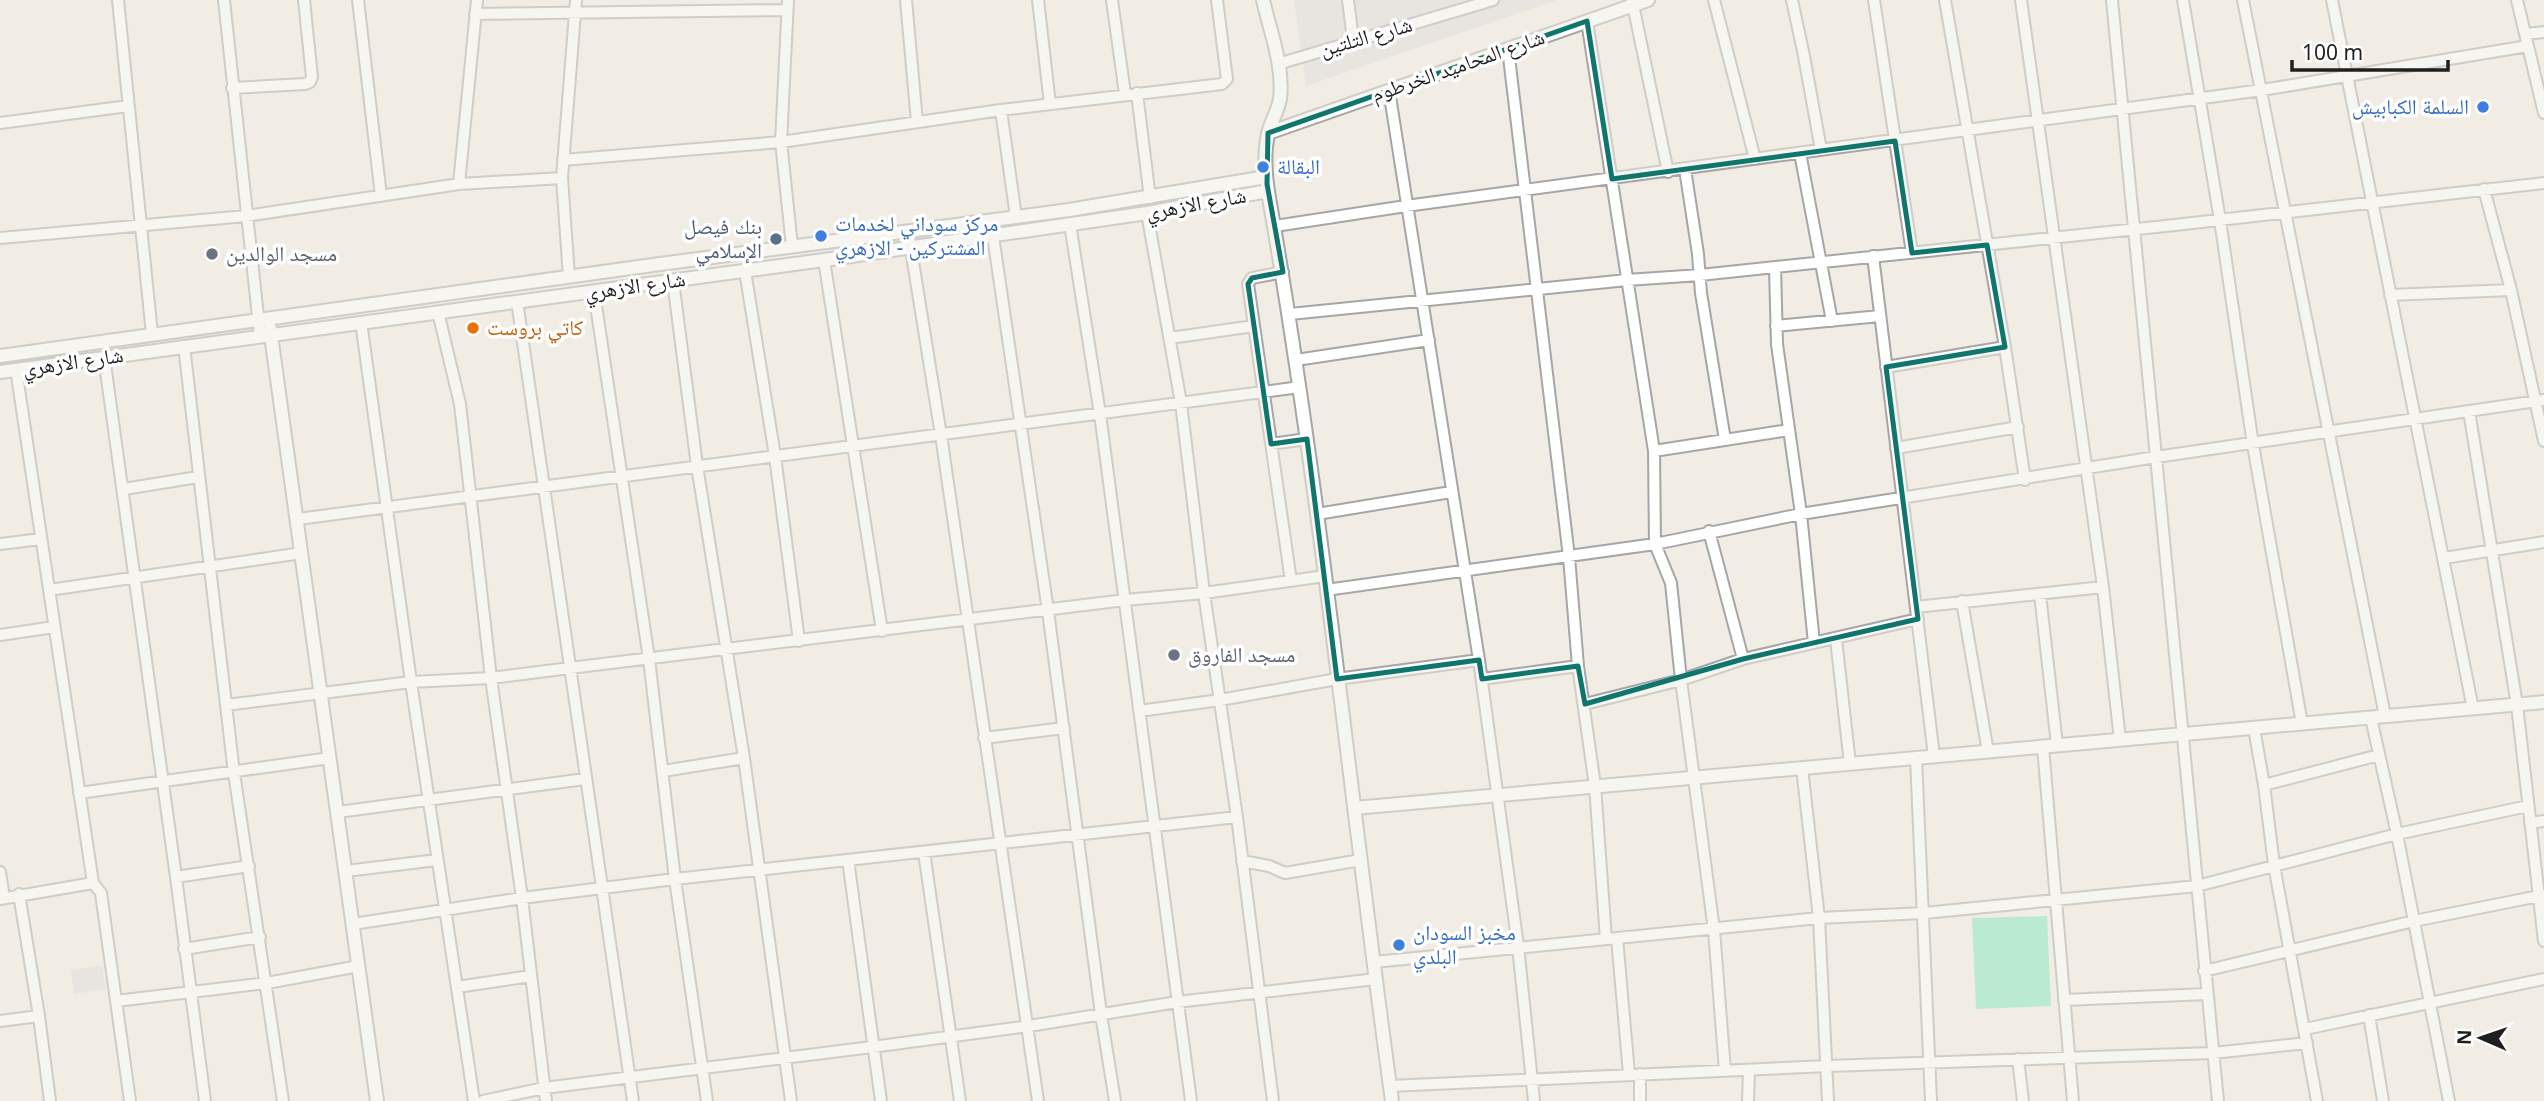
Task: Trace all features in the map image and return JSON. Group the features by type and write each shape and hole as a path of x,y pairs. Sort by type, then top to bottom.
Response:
{"street":[{"path":"118,0 152,334"},
{"path":"224,0 246,216 298,519 377,1101"},
{"path":"232,88 310,82 312,77 304,0"},
{"path":"358,0 381,195"},
{"path":"459,184 477,0"},
{"path":"569,277 562,178 576,0"},
{"path":"906,0 916,122"},
{"path":"1038,0 1050,104"},
{"path":"1112,0 1150,198"},
{"path":"563,160 781,142 1001,110 1226,82 1217,0"},
{"path":"1264,0 1278,64 1280,99 1268,133 1266,177 1300,387 1392,1101"},
{"path":"1348,0 1353,40"},
{"path":"1449,0 1451,13"},
{"name":"شارع التلتين","path":"1278,64 1493,0"},
{"name":"شارع المحاميد الخرطوم","path":"1268,133 1632,3 1648,0"},
{"path":"1714,0 1755,159"},
{"path":"1791,0 1821,150"},
{"path":"1874,0 1912,253"},
{"path":"1945,0 2005,347 2025,480"},
{"path":"2021,0 2103,587 2120,740"},
{"path":"2112,0 2218,1101"},
{"path":"2183,0 2220,220 2252,445 2302,724"},
{"path":"2243,0 2385,716"},
{"path":"2332,0 2473,709"},
{"path":"2517,0 2544,113"},
{"path":"1632,3 1668,172"},
{"path":"475,14 787,5 781,142 792,246"},
{"path":"1587,21 1654,451 1655,544 1671,583 1714,930 1725,1071"},
{"path":"2525,34 2544,32"},
{"path":"1275,226 2200,99 2528,46"},
{"path":"1508,48 1569,557 1578,666 1585,704 1612,938 1640,1101"},
{"path":"1389,90 1482,679 1518,946 1534,1101"},
{"path":"0,123 128,106"},
{"path":"1001,110 1016,217"},
{"path":"1800,153 1832,321"},
{"path":"1685,169 1701,293 1725,440"},
{"name":"شارع الازهري","path":"0,355 1016,217 1150,198 1266,177"},
{"path":"0,238 246,216 459,184 562,178"},
{"path":"1290,314 2134,230 2544,183"},
{"path":"2484,189 2540,401 2544,440"},
{"name":"شارع الازهري","path":"0,372 909,248 1147,213 1268,191"},
{"path":"1147,213 1181,403 1273,1101"},
{"path":"1070,224 1100,414 1191,1101"},
{"path":"908,231 941,435 1038,1101"},
{"path":"993,236 1115,1101"},
{"path":"1873,256 1934,756"},
{"path":"824,260 882,631"},
{"path":"1774,267 1776,326 1801,514 1814,643"},
{"path":"745,271 775,456 799,641"},
{"path":"1283,272 1252,278 1248,282 1291,581"},
{"path":"673,281 697,467 744,758 791,1101"},
{"path":"2390,295 2511,290"},
{"path":"594,292 649,659 675,879 707,1101"},
{"path":"517,301 632,1101"},
{"path":"438,312 460,404 468,496 522,898 546,1101"},
{"path":"1776,326 1880,316"},
{"path":"361,322 444,911 474,1101"},
{"path":"1170,338 1254,326"},
{"path":"1296,360 1429,340"},
{"path":"184,345 234,773 267,983 282,1101"},
{"path":"1886,367 2005,347"},
{"path":"104,357 205,1101"},
{"path":"16,369 93,883 101,893 130,1101"},
{"path":"298,519 1300,387"},
{"path":"1326,590 1655,544 1801,514 2156,457 2540,401"},
{"path":"2469,411 2517,705 2530,822 2542,896 2544,941"},
{"path":"1896,448 2018,427"},
{"path":"1654,451 1789,430"},
{"path":"1271,444 1307,439"},
{"path":"124,489 198,477"},
{"path":"1317,514 1451,492"},
{"path":"1709,531 1743,659"},
{"path":"0,544 41,539"},
{"path":"2444,558 2544,542"},
{"path":"49,590 302,553"},
{"path":"226,705 411,682 491,678 1125,600 1204,593 1325,576"},
{"path":"1916,607 2103,587"},
{"path":"2040,594 2057,746"},
{"path":"1962,601 1988,751"},
{"path":"1585,704 1681,680 1743,659 1918,619"},
{"path":"0,635 54,626"},
{"path":"1836,639 1850,764"},
{"path":"1139,711 1220,700 1338,678 1479,660"},
{"path":"1482,679 1578,666"},
{"path":"1354,808 2544,702"},
{"path":"2371,718 2397,834 2449,1101"},
{"path":"984,738 1064,728"},
{"path":"2254,728 2274,865 2316,1101"},
{"path":"2043,747 2073,1101"},
{"path":"2264,785 2379,755"},
{"path":"79,793 330,758"},
{"path":"663,771 744,758"},
{"path":"1916,758 1931,1101"},
{"path":"1802,768 1819,918 1828,1101"},
{"path":"338,812 585,779"},
{"path":"1374,962 1819,918 1924,913 2197,886 2397,834 2528,806"},
{"path":"353,924 522,898 675,879 760,872 1237,817"},
{"path":"2530,822 2544,821"},
{"path":"924,852 960,1101"},
{"path":"346,871 437,860"},
{"path":"848,860 881,1101"},
{"path":"1242,862 1269,866 1285,873 1361,860"},
{"path":"176,877 249,866"},
{"path":"0,872 2,898 93,883"},
{"path":"19,894 50,1101"},
{"path":"2204,971 2414,921 2542,896"},
{"path":"184,949 260,937"},
{"path":"116,1001 267,983 359,965"},
{"path":"457,987 531,976"},
{"path":"483,1101 544,1088 951,1037 1177,1002 1376,979"},
{"path":"2305,1028 2544,979"},
{"path":"2064,1000 2207,994"},
{"path":"2369,1014 2383,1101"},
{"path":"0,1021 39,1016"},
{"path":"1390,1086 2213,1052 2307,1043"},
{"path":"2018,1059 2024,1101"},
{"path":"1748,1101 1749,1070"}],"highlighted area":[{"path":"1587,21 1612,179 1895,141 1912,253 1987,245 2005,347 1886,367 1918,619 1743,659 1585,704 1578,666 1482,679 1479,660 1337,679 1307,439 1271,444 1248,284 1252,278 1283,272 1267,184 1268,133"}],"shaded area":[{"path":"1294,0 1557,0 1306,86"},
{"path":"102,966 106,989 74,994 71,970"}],"green space":[{"path":"2047,916 2051,1006 1976,1009 1972,918"}],"place":[{"name":"السلمة الكبابيش","path":"2483,107"},
{"name":"البقالة","path":"1263,167"},
{"name":"مركز سوداني لخدمات المشتركين - الازهري","path":"821,236"},
{"name":"بنك فيصل الإسلامي","path":"776,239"},
{"name":"مسجد الوالدين","path":"212,254"},
{"name":"كاتي بروست","path":"473,328"},
{"name":"مسجد الفاروق","path":"1174,655"},
{"name":"مخبز السودان البلدي","path":"1399,945"}]}
